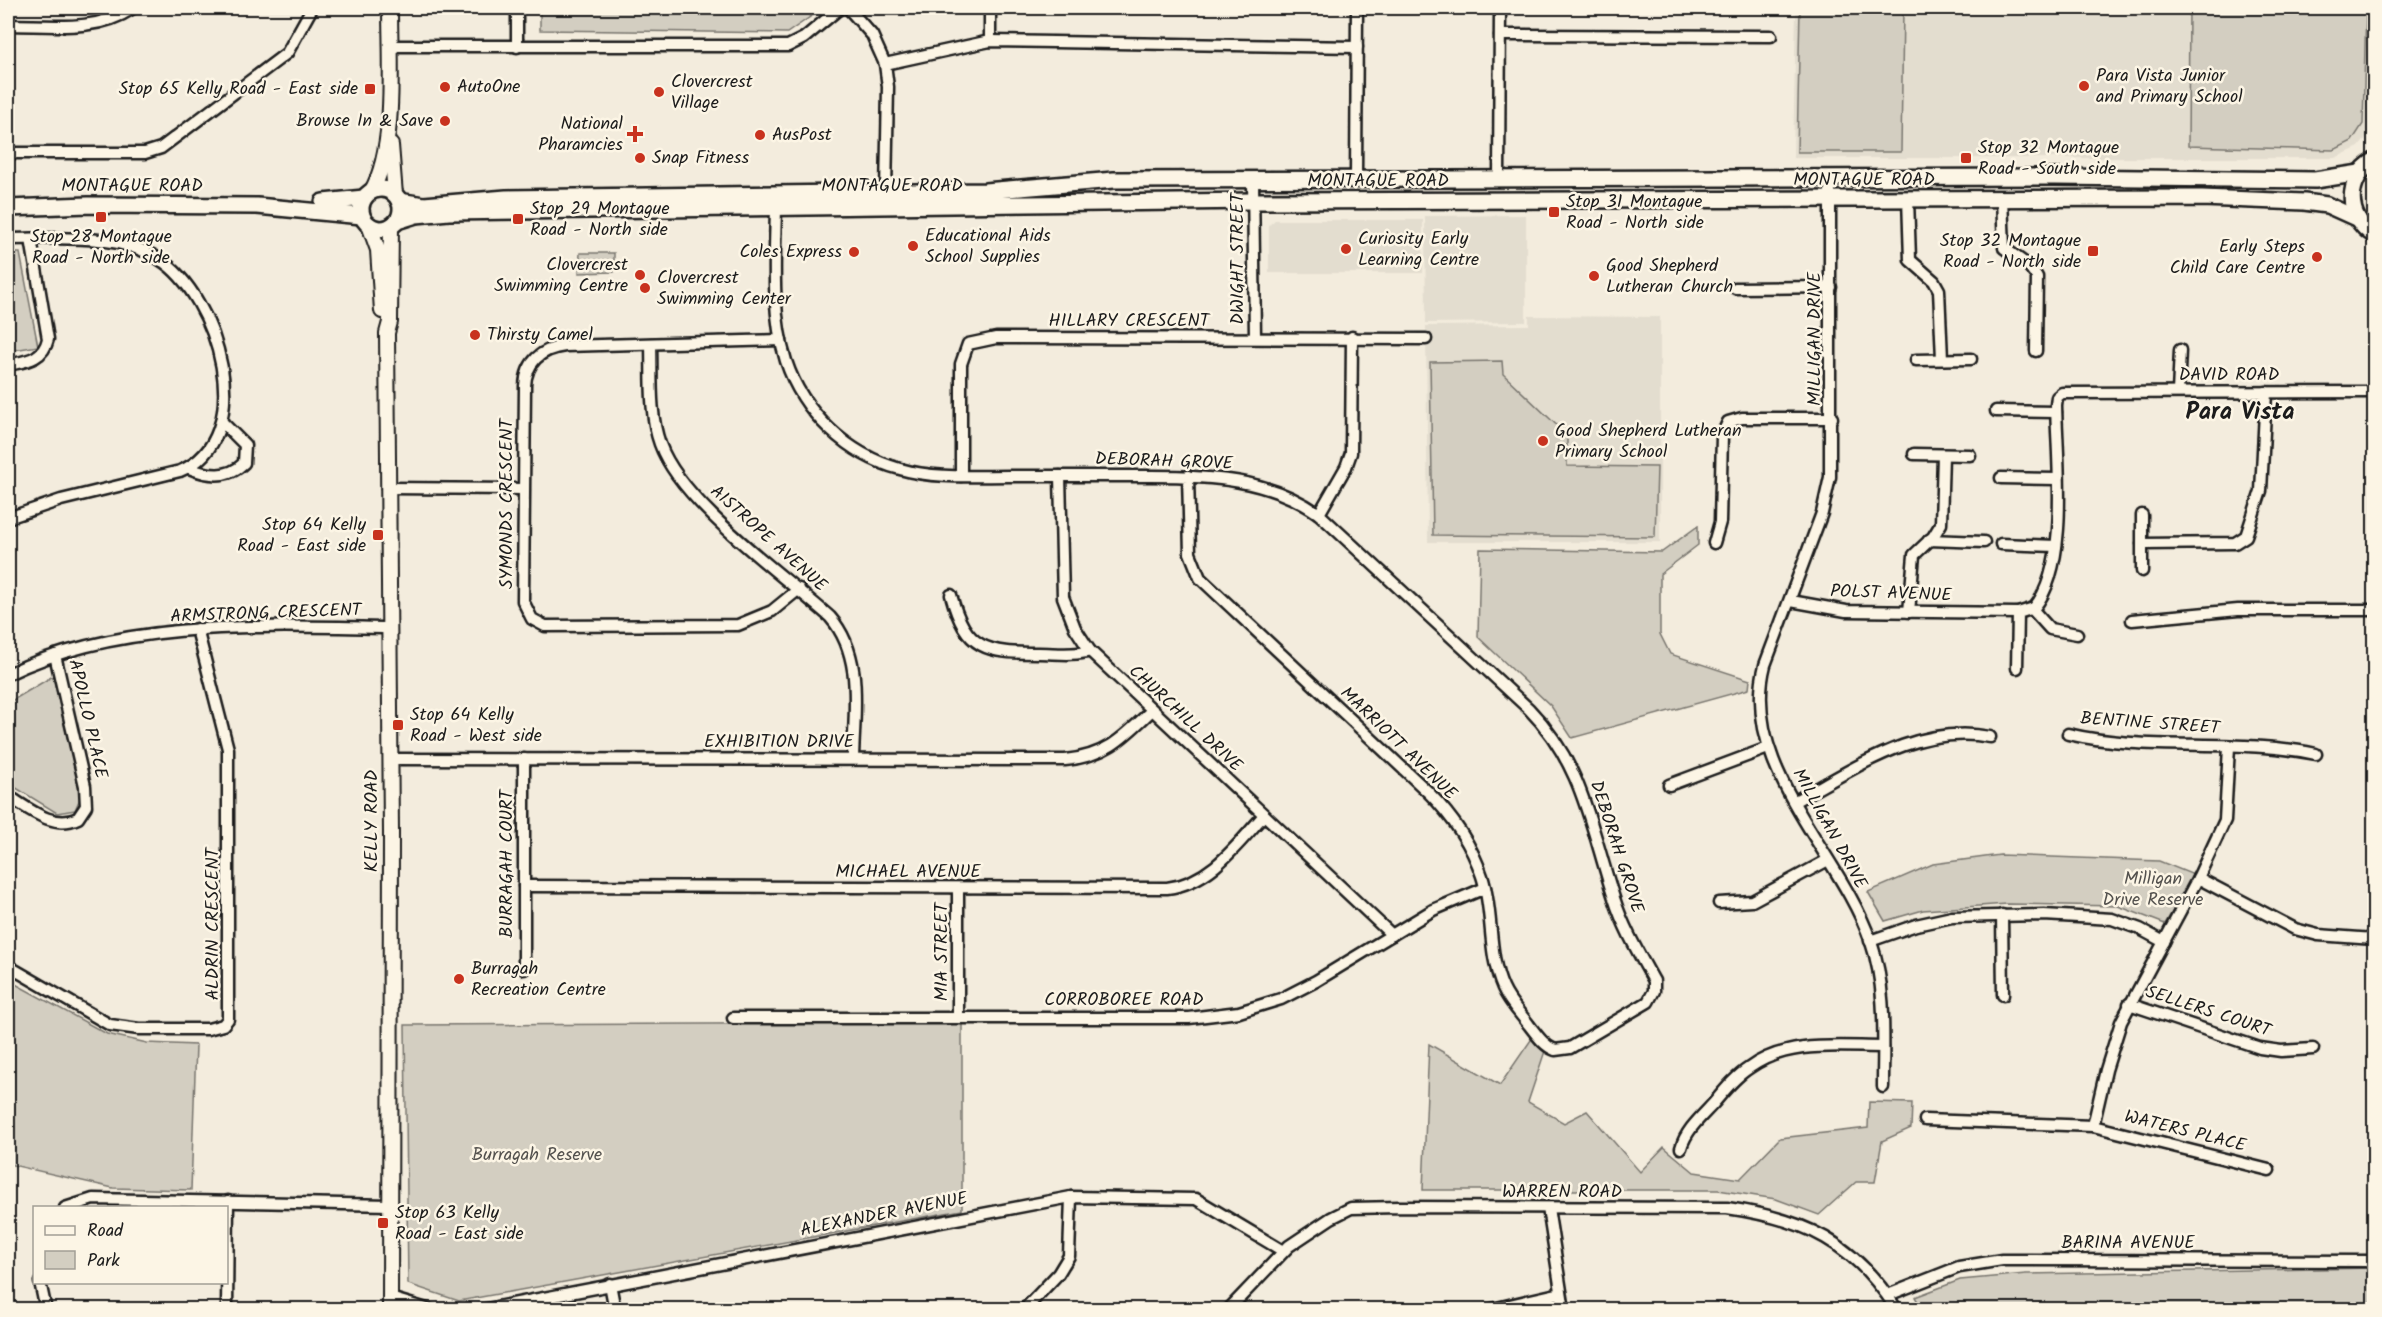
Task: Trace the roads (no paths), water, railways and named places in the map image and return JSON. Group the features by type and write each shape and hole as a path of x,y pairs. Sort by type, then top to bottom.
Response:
{"main road":[{"path":"2373,237 2358,219 2352,199 2354,186 2360,173 2374,161"},
{"name":"MONTAGUE ROAD","path":"886,199 1114,180 2120,177 2325,180 2360,173"},
{"path":"1499,180 1499,200"},
{"path":"386,189 397,198 401,209 394,224 378,228 365,220 367,195 386,189"},
{"name":"MONTAGUE ROAD","path":"258,206 270,203 339,202 367,195"},
{"name":"MONTAGUE ROAD","path":"397,198 424,205 506,198 776,201"},
{"name":"MONTAGUE ROAD","path":"394,224 416,215 449,212 886,199 2285,200 2327,205 2358,219"},
{"name":"MONTAGUE ROAD","path":"8,208 88,205 258,206 365,220"}],"street":[{"path":"8,25 89,26 122,15 133,8"},
{"path":"8,153 145,153 161,148 287,53 312,8"},
{"path":"367,195 381,171 388,132 390,8"},
{"path":"517,8 517,47"},
{"path":"390,46 788,46 804,38 840,8"},
{"path":"848,8 872,35 885,64 888,87 885,142 886,199"},
{"path":"990,8 990,41"},
{"path":"1356,180 1357,8"},
{"path":"1499,180 1500,8"},
{"path":"1500,35 1771,36"},
{"path":"885,64 990,41 1357,47"},
{"path":"388,132 397,198"},
{"name":"MILLIGAN DRIVE","path":"1830,178 1831,467 1825,502 1761,682 1761,722 1768,748 1870,941 1882,995 1883,1087"},
{"name":"DWIGHT STREET","path":"1254,180 1255,337"},
{"path":"1908,198 1910,260 1934,281 1939,290 1942,359"},
{"path":"2002,198 2004,248 2029,266 2037,277 2036,351"},
{"name":"DEBORAH GROVE","path":"776,201 776,278 781,340 786,362 800,393 811,410 831,431 869,455 901,470 961,476 1188,476 1249,482 1293,498 1319,514 1503,684 1548,729 1575,778 1593,820 1618,911 1654,981 1654,991"},
{"name":"KELLY ROAD","path":"365,220 378,250 382,320 387,333"},
{"name":"KELLY ROAD","path":"390,1304 387,333 390,322 394,224"},
{"path":"8,239 112,242 148,253 165,263 184,280 199,301 210,328 224,388 222,422 213,444 202,459 189,468 61,500 8,518"},
{"path":"8,365 37,357 43,353 48,339 31,239"},
{"path":"1735,288 1831,287"},
{"name":"HILLARY CRESCENT","path":"961,476 961,364 964,350 971,341 996,338 1426,339"},
{"path":"1319,514 1346,467 1351,453 1352,338"},
{"name":"SYMONDS CRESCENT","path":"781,340 554,348 533,361 525,374 523,601 528,613 538,623 545,626 738,625 772,611 799,589"},
{"name":"AISTROPE AVENUE","path":"651,344 655,422 664,455 709,512 799,589 837,626 851,654 854,680 853,759"},
{"path":"2178,392 2180,350"},
{"path":"1916,360 1971,359"},
{"name":"DAVID ROAD","path":"2056,412 2059,394 2084,391 2374,392"},
{"path":"2142,544 2235,543 2249,533 2261,491 2266,392"},
{"path":"1996,411 2056,412 2058,479 2056,546 2048,584 2032,609 2050,629 2077,634"},
{"path":"1714,543 1720,522 1722,435 1728,422 1737,418 1832,418"},
{"path":"189,468 210,475 222,474 232,472 244,463 244,445 222,422"},
{"path":"1914,454 1970,455"},
{"path":"1909,612 1913,558 1939,529 1942,519 1943,455"},
{"name":"CHURCHILL DRIVE","path":"1060,476 1064,597 1072,622 1090,651 1151,711 1392,934"},
{"name":"MARRIOTT AVENUE","path":"1188,476 1190,553 1200,578 1438,803 1466,839 1485,888 1495,961 1502,987 1513,1005 1551,1048 1570,1048 1641,1008 1652,998 1654,991"},
{"path":"2001,478 2058,479"},
{"path":"387,488 523,489"},
{"path":"2142,515 2142,572"},
{"path":"1929,540 1984,542"},
{"path":"2001,544 2056,546"},
{"path":"951,595 962,624 985,648 1002,653 1090,651"},
{"name":"POLST AVENUE","path":"1791,601 1837,610 2018,613 2032,609"},
{"path":"2132,620 2238,609 2374,610"},
{"path":"2017,668 2018,613"},
{"name":"ARMSTRONG CRESCENT","path":"8,674 55,655 118,640 197,628 388,628"},
{"name":"ALDRIN CRESCENT","path":"8,966 110,1025 139,1029 208,1029 223,1025 228,1019 228,748 197,628"},
{"name":"APOLLO PLACE","path":"8,796 42,816 61,822 78,818 86,806 85,786 55,655"},
{"name":"EXHIBITION DRIVE","path":"390,759 1076,759 1109,748 1151,711"},
{"path":"1795,801 1878,756 1914,741 1941,735 1969,734 1990,737"},
{"name":"BENTINE STREET","path":"2068,734 2115,741 2278,748 2316,754"},
{"name":"BENTINE STREET","path":"2198,878 2225,820 2229,747"},
{"path":"1669,785 1768,748"},
{"name":"BURRAGAH COURT","path":"524,759 524,969"},
{"name":"MICHAEL AVENUE","path":"524,886 1177,887 1195,880 1214,867 1264,815"},
{"path":"1719,903 1752,901 1828,860"},
{"path":"2093,1126 2110,1053 2129,1004 2198,878 2295,929 2318,935 2374,939"},
{"name":"MIA STREET","path":"958,888 958,1016"},
{"name":"CORROBOREE ROAD","path":"733,1018 958,1016 1189,1018 1239,1012 1281,999 1316,981 1433,910 1485,888"},
{"path":"1870,941 1938,919 2002,915 2097,916 2130,925 2164,942"},
{"path":"2002,915 2003,995"},
{"name":"SELLERS COURT","path":"2129,1004 2260,1048 2281,1051 2313,1049"},
{"path":"1681,1148 1687,1133 1732,1083 1764,1058 1796,1048 1883,1047"},
{"name":"WATERS PLACE","path":"1925,1120 2093,1126 2269,1170"},
{"path":"1024,1310 1058,1274 1070,1256 1071,1197"},
{"name":"ALEXANDER AVENUE","path":"481,1310 1071,1197 1196,1199 1283,1251"},
{"path":"71,1206 93,1199 390,1205"},
{"path":"228,1201 228,1206"},
{"name":"WARREN ROAD","path":"1228,1310 1283,1251 1331,1218 1351,1208 1727,1208 1764,1214 1803,1226 1834,1241 1866,1267 1898,1310"},
{"path":"1548,1208 1564,1310"},
{"name":"BARINA AVENUE","path":"1888,1295 1959,1267 2002,1260 2374,1260"},
{"path":"40,1284 46,1310"},
{"path":"227,1284 227,1310"},
{"path":"610,1284 615,1310"},
{"path":"1488,1310 1561,1293"},
{"path":"390,1304 430,1310"}],"place":[{"name":"Para Vista Junior and Primary School","path":"2084,86"},
{"name":"AutoOne","path":"445,87"},
{"name":"Stop 65 Kelly Road - East side","path":"370,89"},
{"name":"Clovercrest Village","path":"659,92"},
{"name":"Browse In & Save","path":"445,121"},
{"name":"National Pharamcies","path":"635,134"},
{"name":"AusPost","path":"760,135"},
{"name":"Snap Fitness","path":"640,158"},
{"name":"Stop 32 Montague Road - South side","path":"1966,158"},
{"name":"Stop 31 Montague Road - North side","path":"1554,212"},
{"name":"Stop 28 Montague Road - North side","path":"101,217"},
{"name":"Stop 29 Montague Road - North side","path":"518,219"},
{"name":"Educational Aids School Supplies","path":"913,246"},
{"name":"Curiosity Early Learning Centre","path":"1346,249"},
{"name":"Stop 32 Montague Road - North side","path":"2093,251"},
{"name":"Coles Express","path":"854,252"},
{"name":"Early Steps Child Care Centre","path":"2317,257"},
{"name":"Clovercrest Swimming Centre","path":"640,275"},
{"name":"Good Shepherd Lutheran Church","path":"1594,276"},
{"name":"Clovercrest Swimming Center","path":"645,288"},
{"name":"Thirsty Camel","path":"475,335"},
{"name":"Good Shepherd Lutheran Primary School","path":"1543,441"},
{"name":"Stop 64 Kelly Road - East side","path":"378,535"},
{"name":"Stop 64 Kelly Road - West side","path":"398,725"},
{"name":"Burragah Recreation Centre","path":"459,979"},
{"name":"Stop 63 Kelly Road - East side","path":"383,1223"}],"district":[{"name":"Para Vista","path":"2240,412"}],"park label":[{"name":"Milligan Drive Reserve","path":"2153,889"},
{"name":"Burragah Reserve","path":"537,1155"}]}
